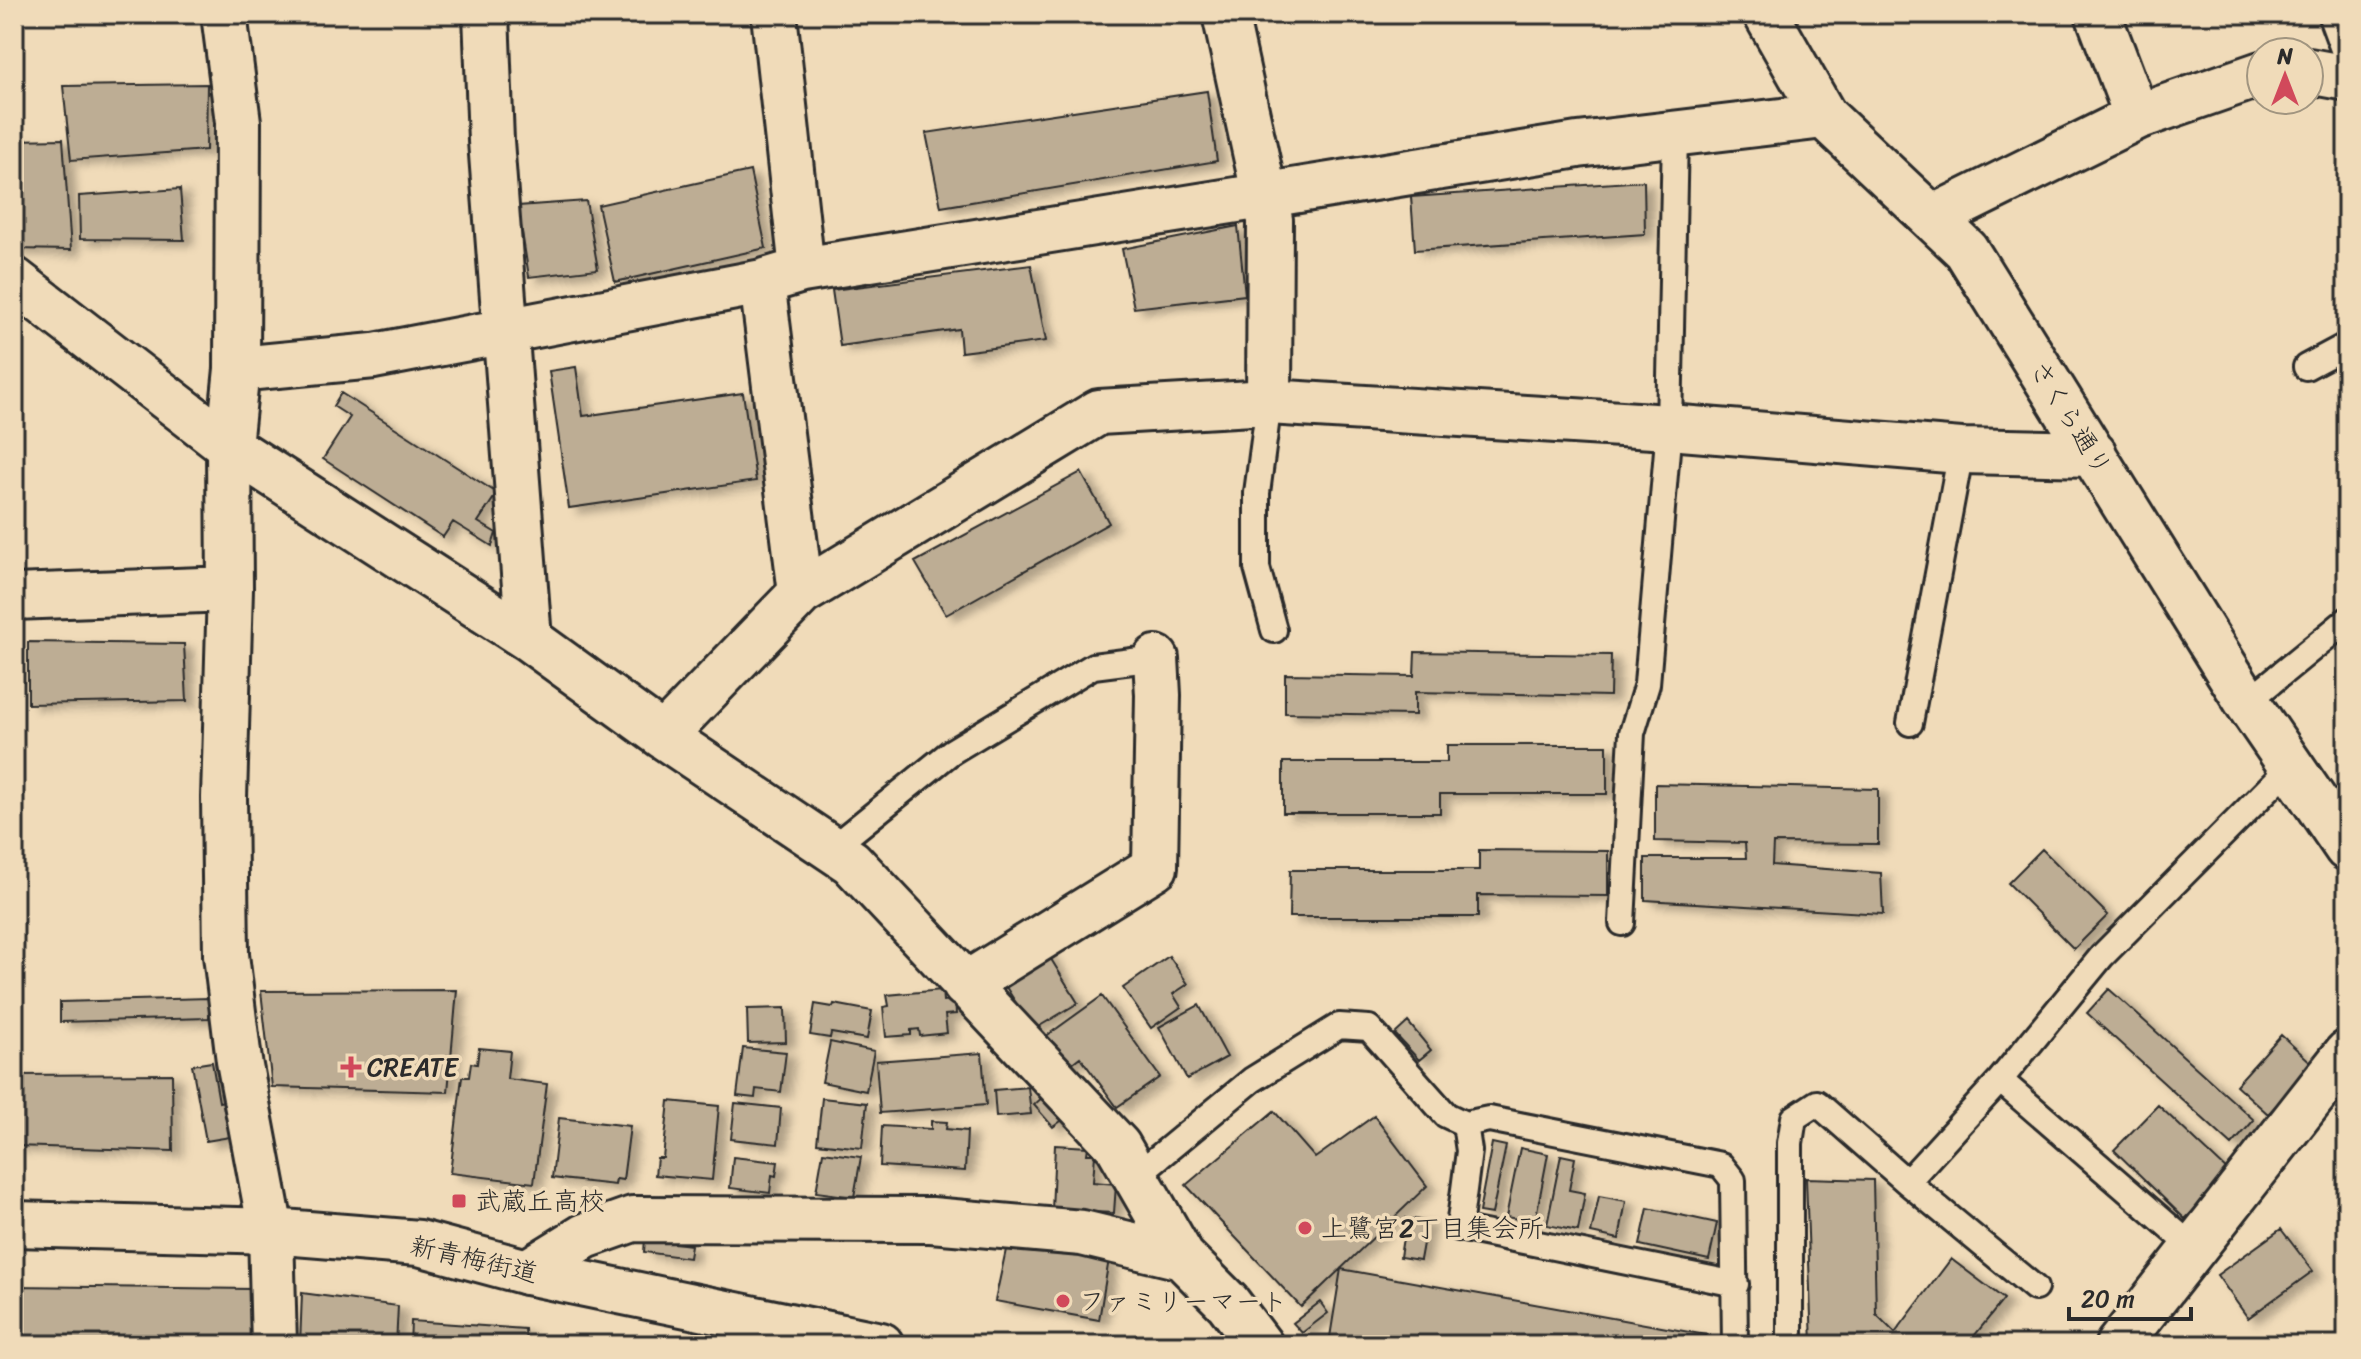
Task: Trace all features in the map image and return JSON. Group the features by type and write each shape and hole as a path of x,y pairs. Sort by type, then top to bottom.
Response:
{"street":[{"path":"224,14 238,122 237,369 229,446 230,589 224,798 226,955 239,1061 271,1231 274,1345"},
{"path":"486,14 491,141 529,639"},
{"path":"774,14 782,276 801,593"},
{"path":"1225,14 1270,220 1269,402"},
{"name":"さくら通り","path":"1766,14 1824,116 1966,250 2247,702 2347,848"},
{"path":"2098,14 2137,117"},
{"path":"2325,74 2347,78"},
{"path":"1932,218 2137,117 2245,80"},
{"path":"237,369 374,356 782,276 1578,145 1824,116"},
{"path":"14,280 229,446 529,639 663,736 851,862 1118,1146 1182,1257 1228,1303 1260,1345"},
{"path":"663,736 801,593 1099,412 1269,402 1669,427 1961,451 2094,454"},
{"path":"14,597 230,589"},
{"path":"965,985 1155,867 1156,658"},
{"path":"2118,1345 2347,1053"},
{"path":"527,1272 585,1236 633,1219 931,1220 1082,1233 1182,1257"},
{"name":"新青梅街道","path":"14,1224 271,1231 419,1243 527,1272 881,1345"}],"lane":[{"path":"2330,14 2347,60"},
{"path":"1622,923 1632,733 1647,684 1669,427 1675,133"},
{"path":"2306,367 2347,345"},
{"path":"1269,402 1257,493 1257,568 1274,630"},
{"path":"1910,723 1961,451"},
{"path":"2247,702 2347,620"},
{"path":"831,849 951,752 1093,666 1156,658"},
{"path":"1907,1182 2000,1080 2102,956 2291,766"},
{"path":"1137,1175 1252,1080 1339,1026 1369,1028 1446,1115 1465,1124 1489,1119 1721,1165 1733,1180 1735,1345"},
{"path":"2000,1080 2195,1249"},
{"path":"1790,1345 1790,1143 1794,1118 1817,1103 2035,1288"},
{"path":"1465,1124 1469,1151 1459,1228 1736,1284"}],"building":[{"path":"207,84 206,150 71,160 63,86"},
{"path":"1207,91 1217,161 941,207 926,133"},
{"path":"63,139 71,250 14,249 14,140"},
{"path":"750,171 766,248 615,282 598,205"},
{"path":"1644,181 1645,234 1415,250 1411,197"},
{"path":"180,189 184,240 80,239 79,196"},
{"path":"586,201 598,269 529,277 518,206"},
{"path":"1238,226 1245,295 1134,308 1122,249"},
{"path":"1031,265 1046,341 961,352 959,329 840,346 832,290"},
{"path":"576,367 583,416 743,393 756,481 569,508 549,371"},
{"path":"341,393 497,493 478,522 496,533 492,546 453,522 443,537 323,459 350,417 333,406"},
{"path":"1081,472 1109,523 946,615 915,562"},
{"path":"28,642 184,644 187,701 28,704"},
{"path":"1415,652 1611,655 1610,696 1415,692 1415,715 1285,713 1285,674 1414,676"},
{"path":"1447,745 1607,745 1607,794 1440,794 1440,813 1283,813 1283,762 1447,762"},
{"path":"1655,784 1878,789 1878,844 1773,843 1772,865 1881,873 1883,914 1645,900 1645,858 1746,858 1745,843 1655,841"},
{"path":"2042,849 2108,915 2074,949 2008,883"},
{"path":"1479,850 1608,851 1608,896 1478,895 1478,917 1289,917 1290,870 1479,870"},
{"path":"1046,951 1078,1003 1033,1030 1001,979"},
{"path":"1169,956 1188,984 1173,994 1181,1007 1151,1028 1123,988"},
{"path":"2109,989 2254,1120 2232,1145 2087,1013"},
{"path":"457,990 448,1092 272,1087 261,991"},
{"path":"942,990 943,1001 955,1000 956,1014 945,1015 947,1033 920,1036 919,1029 911,1030 911,1035 886,1037 883,1007 889,1006 887,995"},
{"path":"1102,996 1160,1077 1117,1107 1080,1057 1067,1067 1045,1037"},
{"path":"209,998 209,1018 60,1022 60,1002"},
{"path":"815,1004 872,1011 867,1039 831,1033 830,1038 810,1035"},
{"path":"1199,1005 1227,1057 1187,1079 1159,1027"},
{"path":"785,1008 786,1042 748,1043 747,1009"},
{"path":"1408,1022 1431,1050 1419,1060 1395,1034"},
{"path":"2281,1035 2314,1065 2268,1114 2236,1085"},
{"path":"830,1042 874,1051 866,1091 822,1082"},
{"path":"479,1048 510,1051 507,1079 547,1084 534,1183 450,1173 462,1077 469,1077 471,1063 477,1064"},
{"path":"743,1048 786,1052 781,1092 756,1089 755,1098 737,1096"},
{"path":"982,1053 986,1105 880,1113 876,1061"},
{"path":"212,1062 219,1102 224,1101 230,1137 206,1141 192,1065"},
{"path":"172,1074 173,1151 14,1146 14,1075"},
{"path":"1028,1087 1031,1114 996,1117 994,1090"},
{"path":"1045,1095 1065,1118 1053,1127 1034,1105"},
{"path":"822,1098 867,1103 862,1148 817,1143"},
{"path":"669,1101 719,1106 712,1180 655,1175 657,1158 663,1158"},
{"path":"735,1103 781,1108 778,1144 731,1139"},
{"path":"2158,1105 2230,1173 2185,1219 2114,1150"},
{"name":"上鷺宮2丁目集会所","path":"1274,1111 1315,1158 1374,1116 1427,1186 1301,1307 1186,1185"},
{"path":"559,1118 630,1126 623,1180 616,1179 615,1185 552,1178"},
{"path":"931,1121 947,1122 946,1129 967,1131 965,1171 880,1166 882,1126 931,1129"},
{"path":"1492,1143 1506,1146 1492,1214 1479,1212"},
{"path":"1055,1145 1088,1147 1087,1154 1095,1154 1093,1182 1116,1184 1114,1213 1052,1210"},
{"path":"1520,1148 1548,1154 1535,1222 1506,1217"},
{"path":"823,1152 861,1157 854,1197 816,1192"},
{"path":"1561,1155 1575,1158 1569,1190 1585,1193 1578,1231 1547,1225"},
{"path":"733,1157 778,1162 776,1176 772,1175 770,1193 730,1188"},
{"path":"1806,1178 1873,1180 1876,1314 1895,1333 1951,1259 2004,1299 1967,1345 1884,1345 1879,1341 1878,1345 1812,1345"},
{"path":"1599,1196 1626,1201 1619,1239 1591,1233"},
{"path":"1648,1208 1717,1223 1709,1260 1640,1245"},
{"path":"1406,1218 1427,1221 1420,1260 1400,1257"},
{"path":"2281,1229 2313,1271 2248,1318 2217,1275"},
{"path":"645,1239 691,1245 689,1258 644,1252"},
{"path":"1007,1245 1109,1259 1099,1320 995,1301"},
{"path":"1341,1269 1706,1335 1704,1345 1370,1345 1330,1337"},
{"path":"14,1286 252,1289 252,1345 14,1345"},
{"path":"302,1293 398,1306 396,1345 300,1345"},
{"path":"1320,1302 1328,1313 1302,1333 1293,1323"},
{"path":"411,1321 525,1329 526,1345 410,1345"}],"place":[{"name":"CREATE","path":"351,1067"},
{"name":"武蔵丘高校","path":"459,1201"},
{"name":"上鷺宮2丁目集会所","path":"1305,1228"},
{"name":"ファミリーマート","path":"1063,1301"}]}
